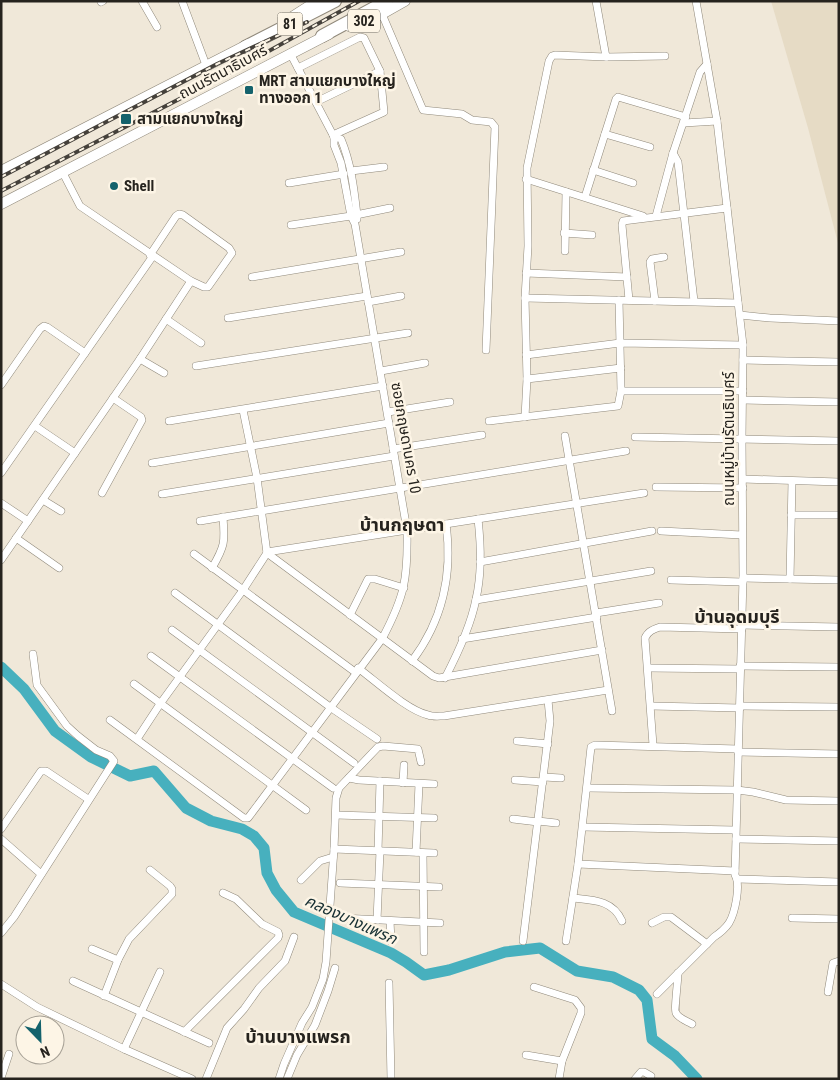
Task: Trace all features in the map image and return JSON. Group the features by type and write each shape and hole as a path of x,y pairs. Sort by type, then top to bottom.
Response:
{"highway":[{"name":"81","path":"244,47 335,1"},
{"name":"81","path":"322,36 387,1"}],"main road":[{"name":"ถนนรัตนาธิเบศร์","path":"1,171 244,47 317,1"},
{"name":"ถนนรัตนาธิเบศร์","path":"2,203 63,173 322,36 382,14 405,1"}],"street":[{"path":"142,1 157,27"},
{"path":"182,1 206,65"},
{"path":"596,1 606,56"},
{"name":"ถนนหมู่บ้านรัตนธิเบศร์","path":"657,994 724,929 732,916 736,900 737,879 734,876 743,580 743,345 717,121 696,1"},
{"path":"382,14 423,110 462,114 472,120 491,122 495,127 486,350"},
{"path":"298,68 362,36 364,38 380,71 384,112 334,136"},
{"name":"ซอยกฤษดานคร 10","path":"137,739 244,818 248,818 382,638 397,610 404,588 408,560 406,530 388,412 355,224 347,172 348,159 341,139 334,136 290,53"},
{"path":"525,417 527,379 525,298 526,179 550,58 555,55 665,56"},
{"path":"656,216 673,154 701,70 707,64"},
{"path":"316,102 380,71"},
{"path":"585,197 618,97 685,120 717,121"},
{"path":"605,134 650,147"},
{"path":"673,154 678,162 694,301"},
{"path":"288,183 384,167"},
{"path":"593,170 633,183"},
{"path":"1,474 152,255 176,216 179,214 183,215 229,248 232,253 208,287 192,282 152,255 78,204 63,173"},
{"path":"526,179 647,217"},
{"path":"565,251 566,192"},
{"path":"291,225 390,208"},
{"path":"629,300 622,222 626,219 727,208"},
{"path":"564,233 592,235"},
{"path":"252,277 401,252"},
{"path":"655,301 650,262 652,259 664,257"},
{"path":"526,273 627,277"},
{"path":"2,557 192,282"},
{"path":"228,318 401,296"},
{"path":"525,298 738,303"},
{"path":"490,421 618,406 621,391 619,300"},
{"path":"740,315 839,321"},
{"path":"166,319 201,343"},
{"path":"1,385 44,326 85,353"},
{"path":"196,366 408,332"},
{"path":"526,355 620,343 743,345"},
{"path":"140,359 164,373"},
{"path":"743,360 839,362"},
{"path":"380,371 425,363"},
{"path":"527,379 621,368"},
{"path":"169,421 383,386"},
{"path":"621,391 743,391"},
{"path":"102,493 142,420 141,417 113,398"},
{"path":"743,400 839,402"},
{"path":"388,412 450,402"},
{"path":"110,720 137,739 160,704 244,590 267,553 257,478 243,410"},
{"path":"152,462 389,424"},
{"path":"35,426 75,453"},
{"path":"162,494 482,435"},
{"path":"565,436 612,711"},
{"path":"635,437 839,441"},
{"path":"200,521 626,451"},
{"path":"743,479 839,482"},
{"path":"790,579 792,480"},
{"path":"656,487 743,488"},
{"path":"267,553 644,493"},
{"path":"43,500 61,511"},
{"path":"1,503 28,521"},
{"path":"791,515 839,515"},
{"path":"212,568 223,550 223,517"},
{"path":"445,678 476,600 480,562 478,519"},
{"path":"412,661 423,646 441,607 446,590 449,560 446,524"},
{"path":"480,562 652,531"},
{"path":"661,532 742,535"},
{"path":"16,538 59,568"},
{"path":"267,553 412,661 433,676 439,678 602,650"},
{"path":"194,554 409,706 418,712 430,716 444,716 608,690"},
{"path":"476,600 651,571"},
{"path":"350,615 368,580 375,580 404,588"},
{"path":"671,580 839,580"},
{"path":"175,593 330,707 377,739"},
{"path":"462,639 659,603"},
{"path":"653,745 645,638 649,632 660,627 839,627"},
{"path":"172,630 354,763"},
{"path":"1,933 14,917 114,761 110,756 96,750 67,726 37,685 34,654"},
{"path":"151,656 333,788"},
{"path":"648,668 839,667"},
{"path":"134,684 306,810"},
{"path":"523,941 548,744 550,721 548,700"},
{"path":"651,706 839,707"},
{"path":"517,740 548,744"},
{"path":"566,941 583,827 591,747 595,744 839,754"},
{"path":"279,1079 302,1023 312,1007 322,978 328,939 337,792 375,749 383,746 418,749 421,762"},
{"path":"403,783 404,765"},
{"path":"1,829 41,771 46,772 88,799"},
{"path":"349,778 380,782 434,784"},
{"path":"515,780 561,778"},
{"path":"377,920 380,782"},
{"path":"419,784 417,818 423,888 424,952"},
{"path":"587,788 737,790 786,800 839,801"},
{"path":"336,815 434,818"},
{"path":"513,819 556,823"},
{"path":"583,827 735,830"},
{"path":"1,839 41,874"},
{"path":"736,839 839,841"},
{"path":"334,849 434,853"},
{"path":"301,880 320,861 333,857"},
{"path":"578,864 735,871"},
{"path":"104,996 118,960 129,939 172,894 170,886 150,870"},
{"path":"737,879 839,882"},
{"path":"340,883 423,888 439,887"},
{"path":"184,1032 279,935 259,922 236,900 224,893"},
{"path":"573,898 593,900 609,905 615,909 622,921"},
{"path":"652,922 664,917 671,917 707,944"},
{"path":"342,918 440,923"},
{"path":"792,918 839,919"},
{"path":"390,921 391,941"},
{"path":"206,1079 227,1028 259,988 285,962 294,937"},
{"path":"92,949 118,960"},
{"path":"828,992 833,963 839,961"},
{"path":"287,1079 297,1055 315,1025 335,968"},
{"path":"124,1049 160,972"},
{"path":"678,973 674,1010 676,1015 692,1024"},
{"path":"73,981 209,1043"},
{"path":"389,983 391,1079"},
{"path":"1,984 37,1007 192,1079"},
{"path":"534,987 575,1000 581,1008 581,1013 562,1061 559,1079"},
{"path":"1,1078 9,1054"},
{"path":"526,1055 562,1061"},
{"path":"635,1079 641,1072 651,1076"}],"shaded area":[{"path":"771,1 839,1 839,247 808,128"}],"waterway":[{"name":"คลองบางแพรก","path":"1,667 24,689 55,731 91,757 130,776 154,771 186,808 211,821 242,829 254,836 264,848 267,873 276,890 294,912 391,953 424,975 449,970 505,952 540,948 577,971 613,977 639,990 647,1000 652,1039 675,1056 697,1079"}],"railway":[{"path":"1,191 224,76 359,1"},
{"path":"1,177 217,64 307,22"}],"place":[{"name":"MRT สามแยกบางใหญ่ ทางออก 1","path":"249,90"},
{"name":"สามแยกบางใหญ่","path":"126,119"},
{"name":"Shell","path":"114,186"}],"district":[{"name":"บ้านกฤษดา","path":"402,525"},
{"name":"บ้านอุดมบุรี","path":"737,617"},
{"name":"บ้านบางแพรก","path":"298,1037"}]}
